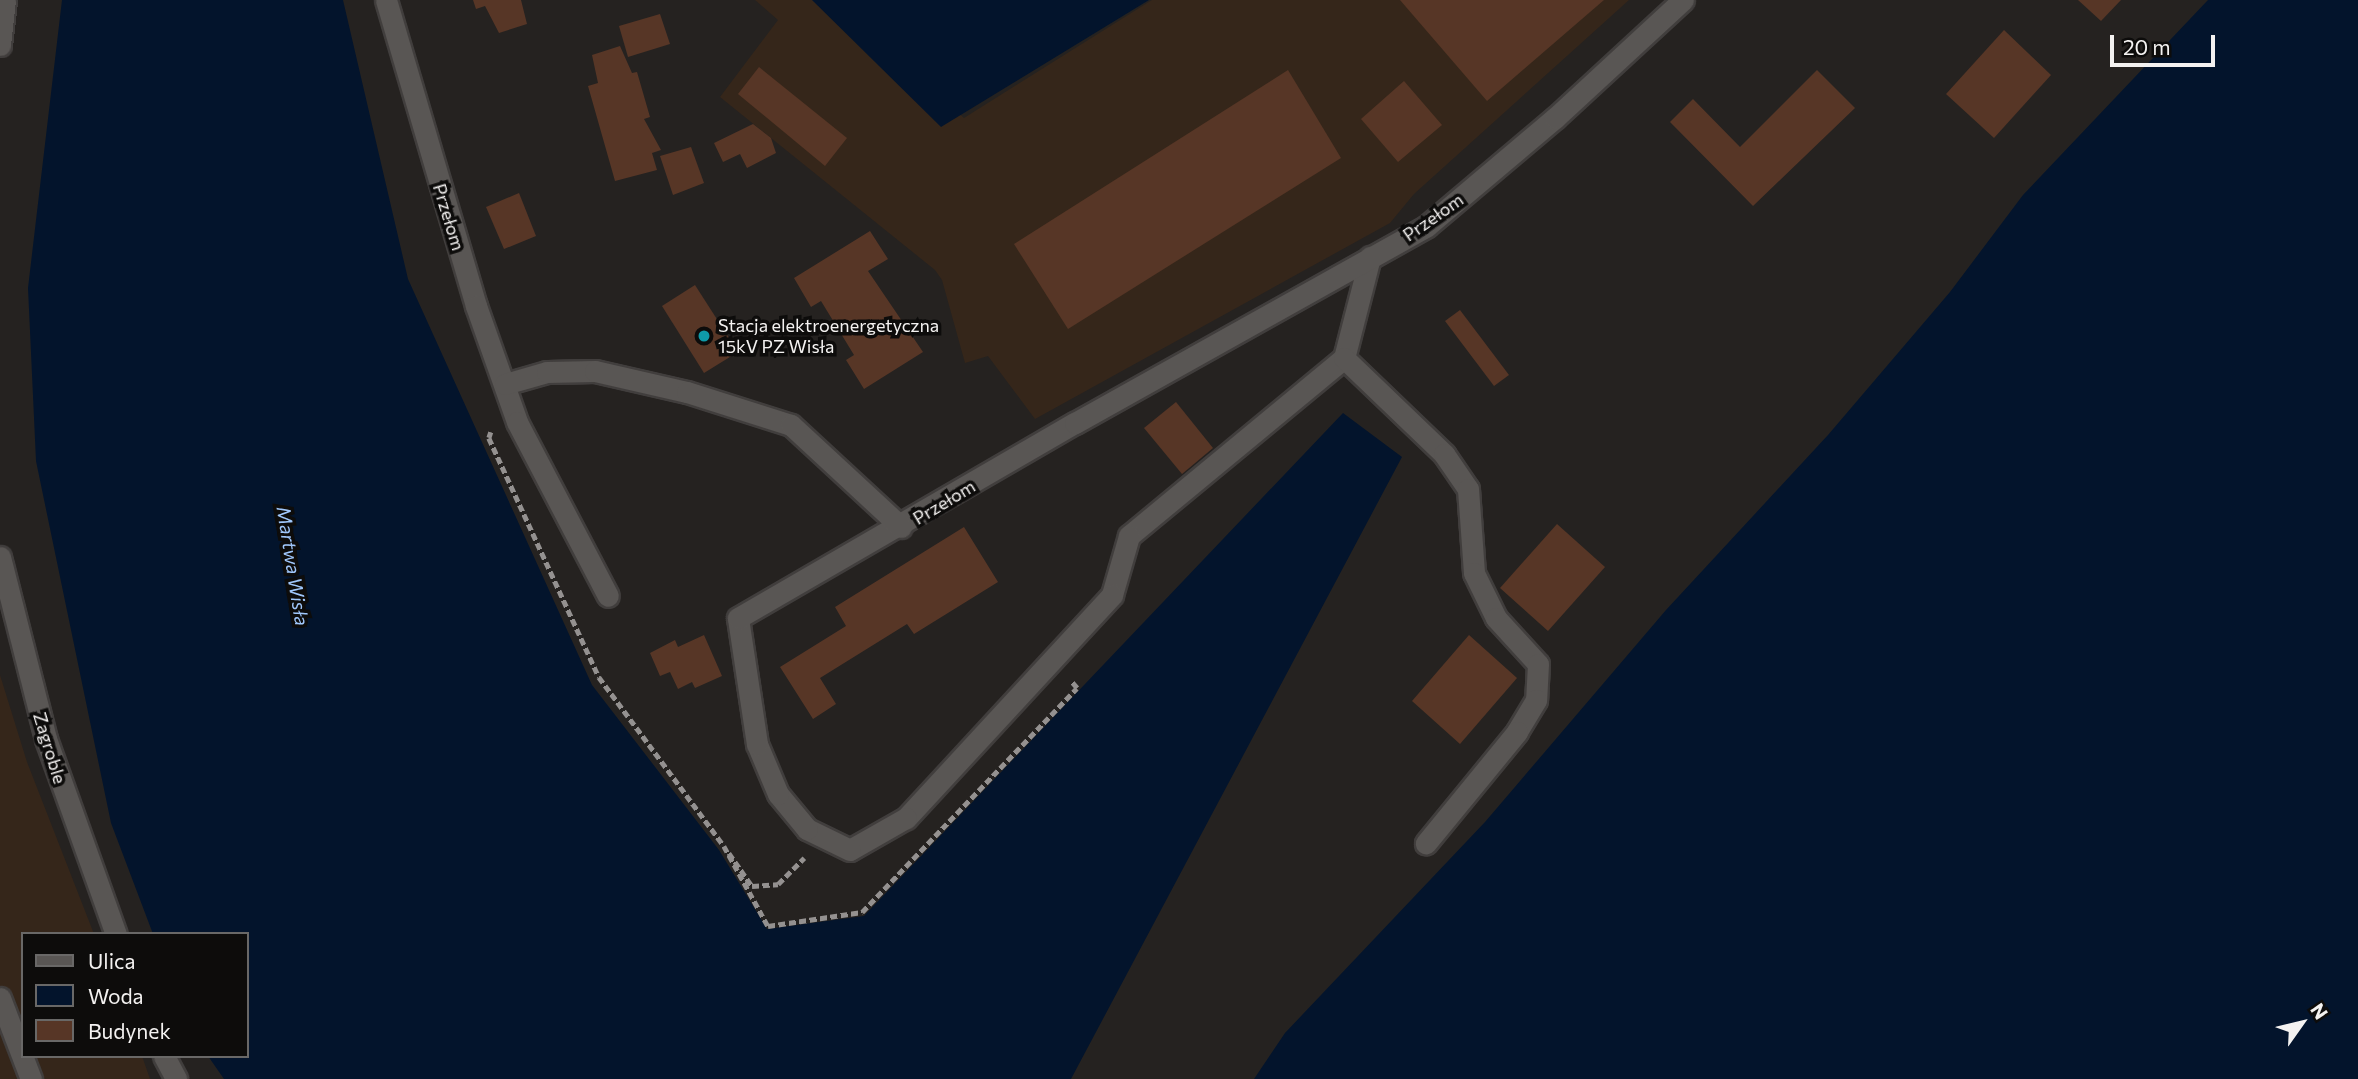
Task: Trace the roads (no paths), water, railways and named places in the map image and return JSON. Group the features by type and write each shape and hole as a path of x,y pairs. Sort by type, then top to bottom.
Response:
{"street":[{"path":"0,45 5,0"},
{"name":"Przełom","path":"386,0 476,306 505,384 547,372 595,371 687,392 791,425 901,527 1075,423 1427,226 1489,176 1683,0"},
{"path":"901,527 738,618 757,744 778,794 807,829 850,850 906,818 1111,595 1129,536 1344,358 1370,257"},
{"path":"1344,358 1444,454 1468,489 1474,573 1496,618 1538,664 1536,700 1517,732 1426,843"},
{"path":"505,384 517,422 560,512 608,596"},
{"name":"Zagroble","path":"0,556 46,739 115,932"},
{"path":"0,998 21,1053"},
{"path":"23,1058 31,1079"},
{"path":"165,1058 176,1079"}],"water":[{"name":"Martwa Wisła","path":"62,0 343,0 408,279 592,685 719,850 767,929 864,916 1343,413 1402,457 1071,1079 224,1079 209,1058 248,1058 248,932 152,932 111,823 36,461 28,288"},
{"path":"812,0 1149,0 941,127"},
{"path":"2208,0 2358,0 2358,1079 1254,1079 1285,1033 1485,822 1666,610 1828,435 1950,292 2023,195"}],"place":[{"name":"Stacja elektroenergetyczna 15kV PZ Wisła","path":"704,336"}]}
